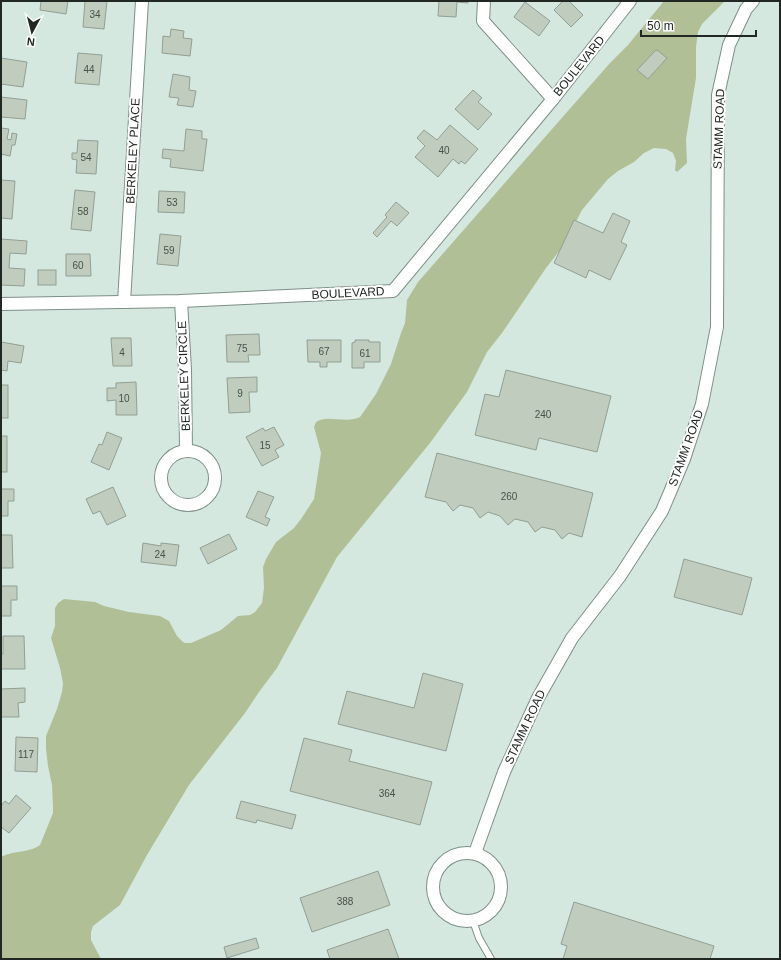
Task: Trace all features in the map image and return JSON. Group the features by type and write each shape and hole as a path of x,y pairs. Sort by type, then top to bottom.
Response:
{"street":[{"name":"BERKELEY PLACE","path":"124,302 142,1"},
{"path":"484,1 483,21 553,99"},
{"name":"BOULEVARD","path":"1,304 181,301 393,291 553,99 630,1"},
{"name":"STAMM ROAD","path":"475,853 504,772 538,698 572,638 620,576 662,511 684,459 702,404 717,328 718,95 729,45 746,9 754,1"},
{"name":"BERKELEY CIRCLE","path":"181,301 185,370 186,451"},
{"path":"186,451 194,451 204,456 213,466 215,473 213,489 209,496 203,501 187,505 172,500 166,494 162,487 161,478 162,470 168,460 178,453 186,451"},
{"path":"461,852 475,853 487,858 496,868 501,881 501,894 496,906 485,916 473,921 459,920 447,915 438,905 433,892 433,879 439,867 449,857 461,852"}],"lane":[{"path":"473,921 479,938 491,959"}],"green space":[{"path":"664,1 725,1 702,24 698,32 696,47 696,78 686,139 687,163 677,172 675,170 676,161 673,153 666,149 654,148 644,153 634,162 618,171 608,179 582,210 564,245 487,352 467,392 430,443 337,557 277,668 245,713 189,785 147,855 120,905 93,926 91,940 101,959 1,959 1,857 11,853 36,848 40,845 53,813 52,785 48,766 46,736 57,709 63,683 51,638 55,626 55,608 58,603 64,599 95,602 104,606 129,612 160,616 169,621 177,636 185,643 191,643 221,630 238,616 250,615 255,612 262,603 264,588 263,567 266,559 276,542 294,528 314,499 321,453 314,427 316,422 326,419 349,420 360,417 376,394 391,364 405,323 407,300 418,282 610,63 628,45"}],"building":[{"path":"41,1 68,1 66,14 40,10"},
{"path":"85,1 107,1 104,29 83,27"},
{"path":"439,1 468,1 468,3 457,2 456,17 438,16"},
{"path":"563,1 569,1 583,15 571,27 554,10"},
{"path":"525,2 550,21 539,36 514,17"},
{"path":"171,29 184,31 183,38 192,39 190,56 162,53 163,36 170,37"},
{"path":"657,50 667,58 648,79 637,70"},
{"path":"78,53 102,55 99,85 75,83"},
{"path":"1,58 27,62 23,87 1,84"},
{"path":"173,74 190,77 189,90 196,91 193,107 177,105 179,98 169,97"},
{"path":"473,90 482,98 478,102 492,114 478,130 455,109"},
{"path":"1,97 27,100 25,119 1,117"},
{"path":"450,125 478,149 465,164 461,161 459,164 453,159 438,177 415,157 425,146 417,138 424,130 437,140"},
{"path":"1,128 9,129 7,139 11,140 12,133 17,134 15,145 12,145 10,156 1,154"},
{"path":"186,129 202,131 202,139 207,139 203,171 170,167 171,159 162,158 163,149 184,151"},
{"path":"78,140 98,141 96,174 76,173 77,160 72,159 72,153 77,153"},
{"path":"1,180 15,181 12,219 1,218"},
{"path":"75,190 95,192 91,231 71,229"},
{"path":"159,191 185,192 184,213 158,212"},
{"path":"396,202 409,213 397,226 391,221 377,237 373,233 387,217 385,215"},
{"path":"613,213 630,221 621,242 627,245 610,280 589,270 586,278 554,263 574,220 603,233"},
{"path":"160,234 181,236 178,266 157,264"},
{"path":"1,239 27,241 26,254 10,253 9,268 25,269 24,286 1,285"},
{"path":"66,254 90,254 91,276 66,276"},
{"path":"38,270 56,270 56,285 38,285"},
{"path":"259,334 260,355 248,355 249,362 227,362 226,335"},
{"path":"111,338 131,338 132,366 113,366"},
{"path":"307,340 341,340 341,362 327,362 327,367 320,367 320,362 308,362"},
{"path":"355,340 380,342 380,362 364,362 364,368 352,368 352,343 355,342"},
{"path":"1,342 24,346 21,363 8,361 7,371 1,370"},
{"path":"506,370 611,396 597,452 539,438 536,450 475,435 485,394 499,397"},
{"path":"257,377 257,392 249,392 250,412 229,413 227,378"},
{"path":"136,382 137,415 116,415 116,400 107,401 107,388 116,388 116,383"},
{"path":"1,385 8,385 8,418 1,418"},
{"path":"274,427 284,445 275,450 279,457 262,466 246,437 263,428 265,431"},
{"path":"107,432 122,438 109,470 91,462 99,444 102,445"},
{"path":"1,436 7,436 7,472 1,472"},
{"path":"437,453 593,493 582,537 569,533 562,539 555,530 542,527 535,532 528,522 515,519 508,525 500,516 488,512 480,518 473,508 460,505 453,511 446,502 425,497"},
{"path":"113,487 126,516 107,525 100,511 93,514 86,499"},
{"path":"1,489 14,489 14,501 8,501 8,516 1,516"},
{"path":"258,491 274,497 265,517 270,519 267,526 246,517"},
{"path":"229,534 237,549 208,564 200,548"},
{"path":"1,535 12,535 13,568 1,568"},
{"path":"143,543 161,546 161,543 179,545 176,566 141,562"},
{"path":"684,559 752,578 742,615 674,597"},
{"path":"1,586 17,586 17,600 11,600 11,616 1,616"},
{"path":"3,636 24,636 25,669 1,669"},
{"path":"423,673 463,684 446,751 338,724 347,691 414,708"},
{"path":"25,688 25,702 18,703 19,717 1,717 1,689"},
{"path":"16,737 38,738 37,772 15,771"},
{"path":"304,738 352,750 349,761 432,782 420,825 290,791"},
{"path":"16,795 31,808 9,833 1,827 1,806 5,801 9,804"},
{"path":"241,801 296,815 292,829 257,820 256,823 236,818"},
{"path":"378,871 390,905 312,932 300,898"},
{"path":"574,902 714,946 710,959 563,959 567,946 561,944"},
{"path":"388,929 399,959 330,959 327,950"},
{"path":"256,938 259,948 227,958 224,947"}]}
